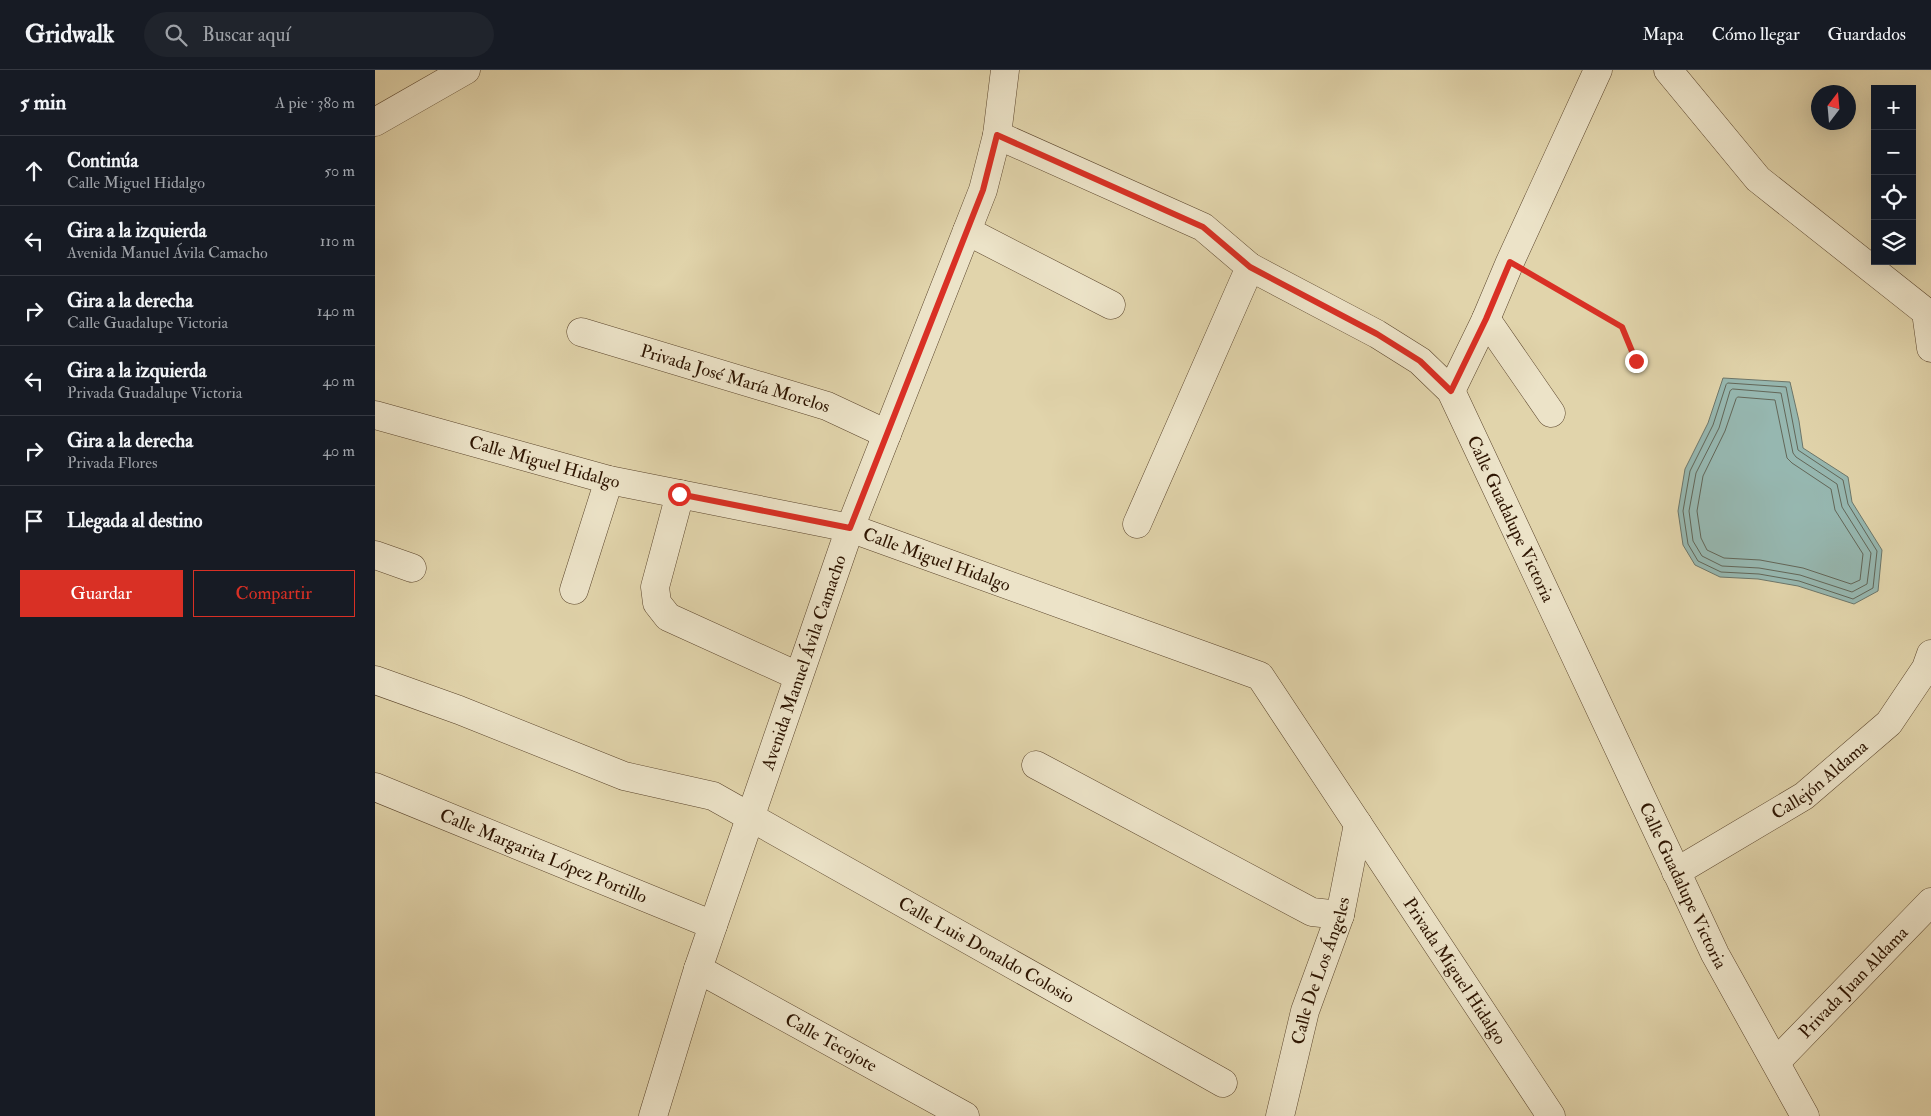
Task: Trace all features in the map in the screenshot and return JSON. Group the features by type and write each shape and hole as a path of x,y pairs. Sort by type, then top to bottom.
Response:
{"street":[{"path":"375,122 466,70"},
{"name":"Avenida Manuel Ávila Camacho","path":"653,1116 698,969 850,528 983,190 997,135 1005,70"},
{"path":"1451,391 1486,319 1597,70"},
{"path":"1668,70 1758,179 1928,314 1931,348"},
{"name":"Calle Guadalupe Victoria","path":"997,135 1203,227 1250,267 1377,334 1420,361 1451,391 1715,954 1805,1116"},
{"path":"967,231 1111,305"},
{"path":"1137,524 1250,267"},
{"path":"1486,319 1551,413"},
{"name":"Privada José María Morelos","path":"581,332 827,406 887,434"},
{"name":"Calle Miguel Hidalgo","path":"375,416 609,480 850,528 1260,676 1358,824"},
{"path":"574,590 609,480"},
{"path":"679,494 655,587 657,603 668,617 798,676"},
{"path":"375,555 413,568"},
{"name":"Callejón Aldama","path":"1676,872 1804,796 1889,723 1926,668 1931,654"},
{"name":"Calle Luis Donaldo Colosio","path":"375,680 459,710 625,776 713,796 1223,1083"},
{"path":"1036,765 1312,912 1340,915"},
{"name":"Calle Margarita López Portillo","path":"375,787 713,925"},
{"name":"Calle De Los Ángeles","path":"1280,1116 1305,1011 1340,915 1358,824"},
{"name":"Privada Miguel Hidalgo","path":"1358,824 1551,1116"},
{"name":"Privada Juan Aldama","path":"1776,1062 1931,902"},
{"name":"Calle Tecojote","path":"698,969 965,1116"}],"path":[{"path":"1510,262 1622,327 1636,361"}],"water":[{"path":"1723,378 1790,382 1803,448 1848,477 1852,502 1882,550 1878,591 1854,604 1798,586 1758,579 1720,577 1695,565 1683,545 1678,511 1685,469 1708,423"}],"route":[{"path":"679,494 850,528 983,190 997,135 1203,227 1250,267 1377,334 1420,361 1451,391 1486,319 1510,262 1622,327 1636,361"}]}
